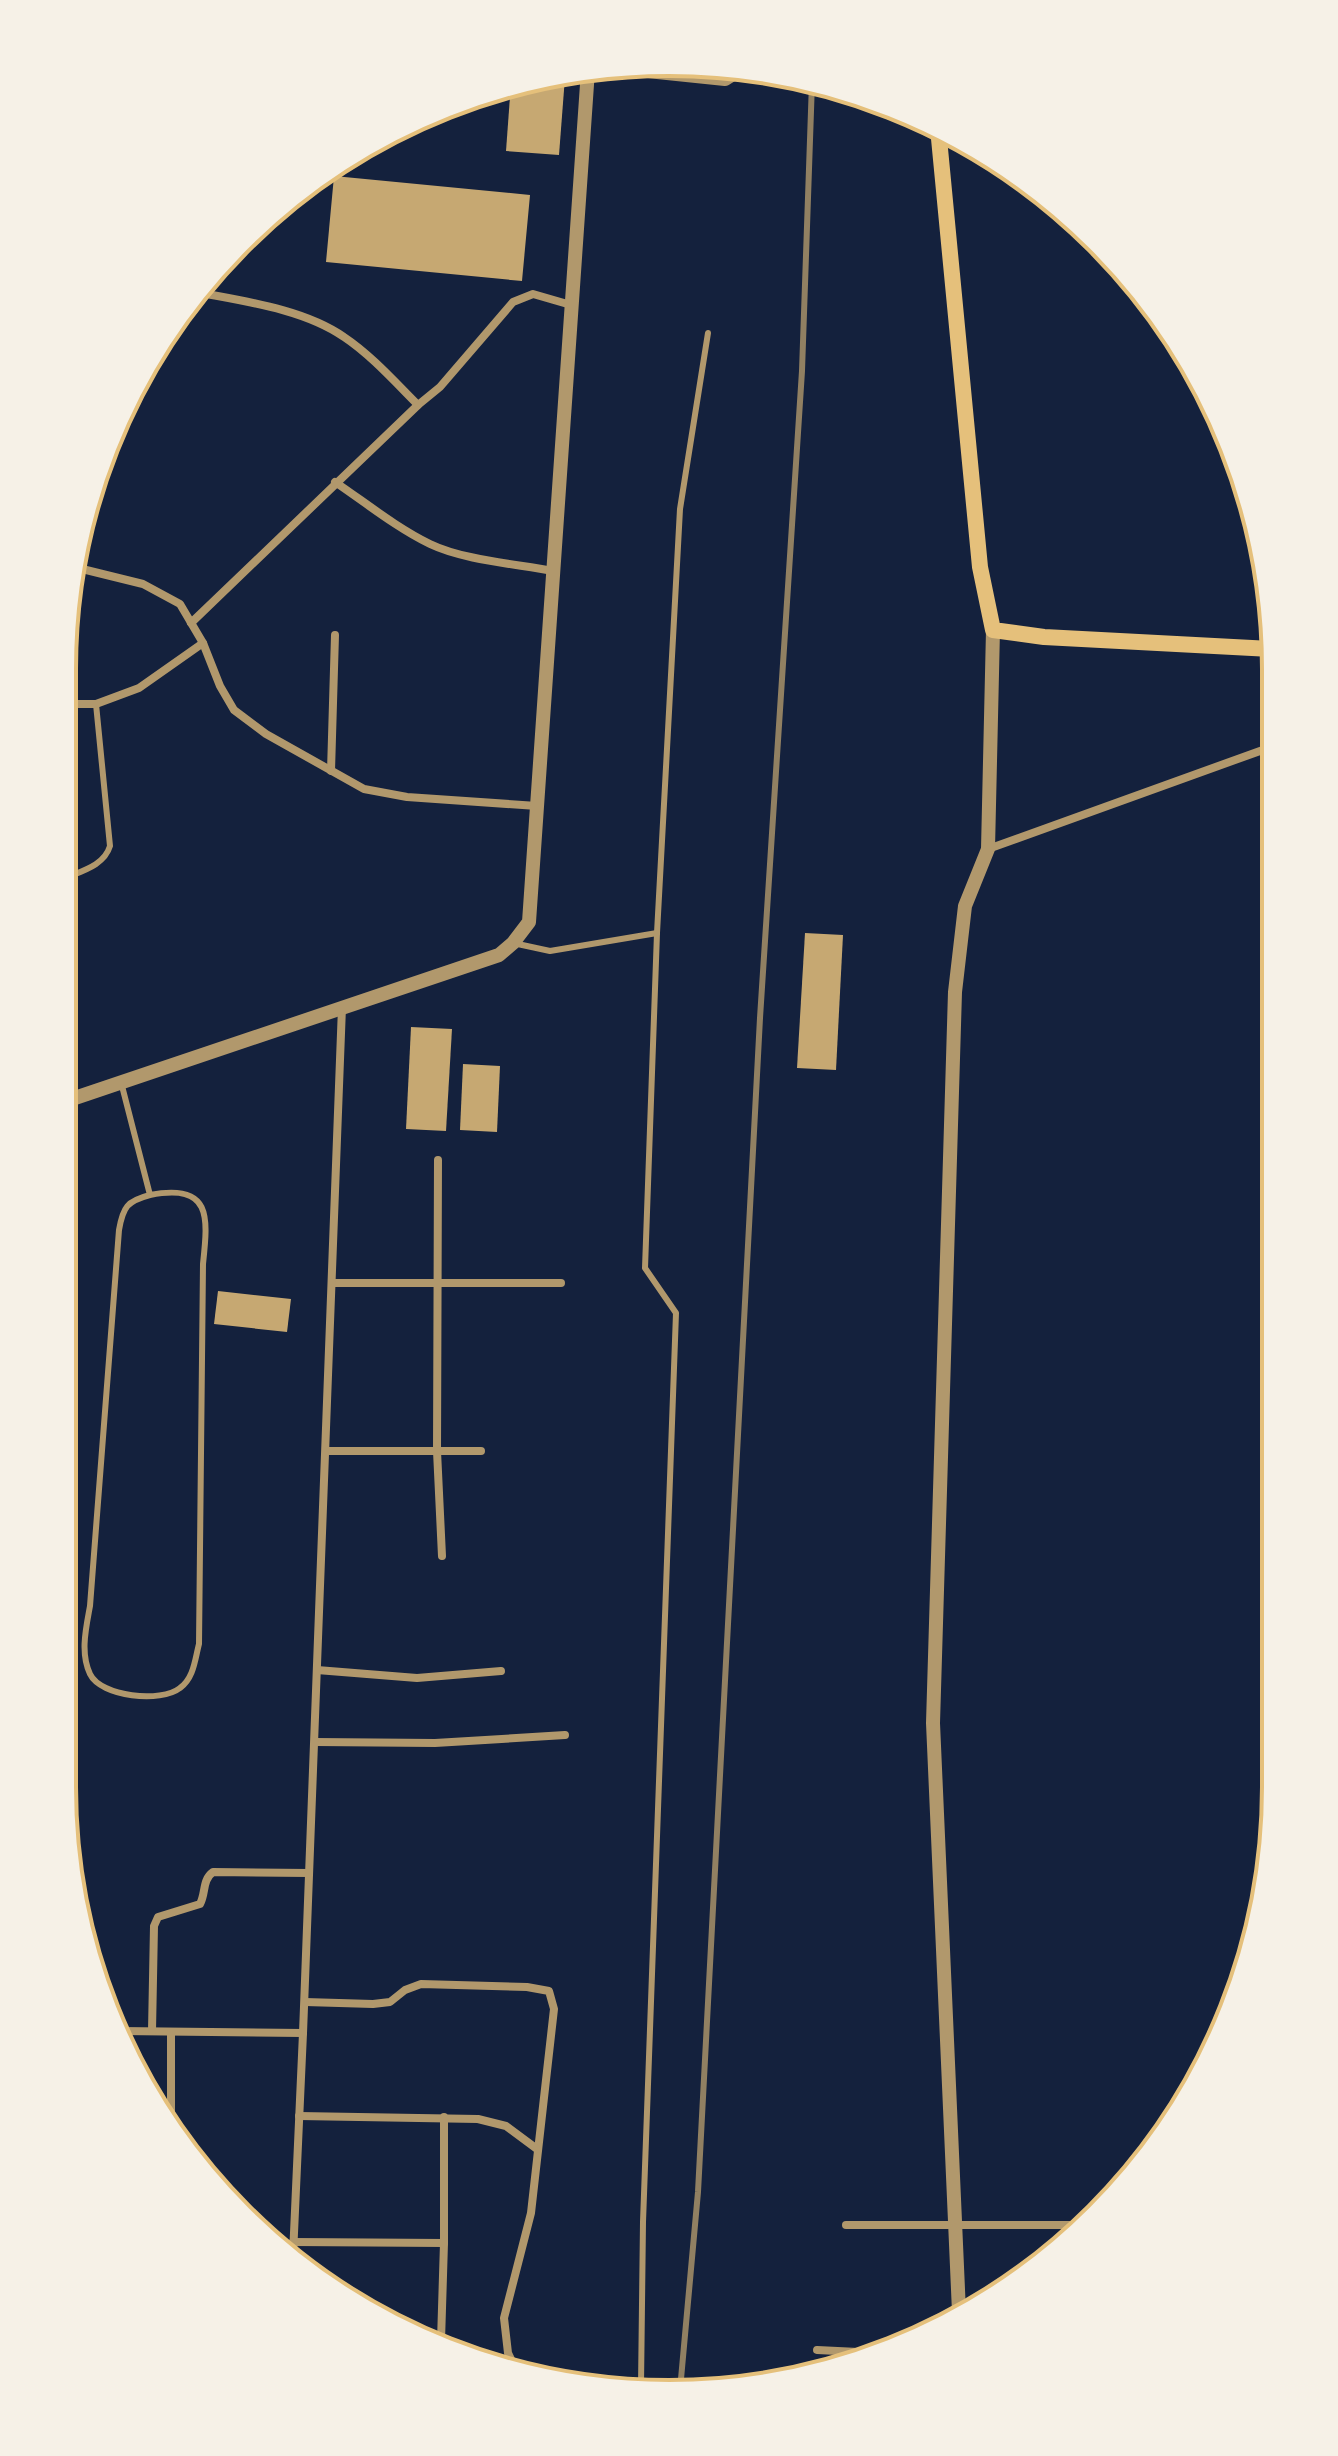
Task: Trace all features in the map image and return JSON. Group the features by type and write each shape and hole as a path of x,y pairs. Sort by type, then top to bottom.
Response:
{"main road":[{"path":"939,141 980,567 993,630 1044,637 1261,648"}],"street":[{"path":"705,77 725,79"},
{"path":"76,1098 499,955 529,922 587,82"},
{"path":"191,623 335,482 440,387 513,302 533,294 571,305"},
{"path":"210,295 298,315 344,336 418,405"},
{"path":"335,482 432,545 454,553 553,571"},
{"path":"84,570 143,584 180,604 203,643 220,686 234,710 266,734 364,789 407,797 537,806"},
{"path":"959,2305 933,1723 955,992 965,906 988,849 993,630"},
{"path":"331,771 335,635"},
{"path":"76,704 96,704 139,688 203,643"},
{"path":"988,849 1262,750"},
{"path":"342,1007 305,2002 293,2242 444,2243"},
{"path":"438,1160 437,1451 442,1556"},
{"path":"332,1283 561,1283"},
{"path":"326,1451 481,1451"},
{"path":"317,1670 417,1678 501,1671"},
{"path":"315,1742 435,1743 565,1735"},
{"path":"152,2031 154,1926 158,1917 200,1904 205,1881 213,1872 309,1873"},
{"path":"305,2002 390,2002 405,1990 421,1984 527,1987 549,1991 554,2009 531,2213 504,2318 511,2358"},
{"path":"129,2031 303,2033"},
{"path":"171,2032 171,2108"},
{"path":"299,2116 478,2119 506,2126 537,2149"},
{"path":"441,2335 444,2117"},
{"path":"846,2225 1068,2225"},
{"path":"817,2350 851,2352"}],"lane":[{"path":"641,2379 643,2222 676,1313 645,1268 657,933 680,509 708,333"},
{"path":"76,873 106,857 110,846 96,704"},
{"path":"513,943 550,951 657,933"},
{"path":"121,1082 150,1195"},
{"path":"173,1191 191,1196 203,1208 207,1223 203,1264 199,1644 191,1674 183,1687 170,1695 144,1697 106,1689 91,1677 84,1638 90,1606 119,1230 122,1213 133,1200 150,1195 173,1191"}],"building":[{"path":"564,85 559,155 506,151 510,98"},
{"path":"339,177 530,195 522,281 326,262 334,181"},
{"path":"805,933 843,935 836,1070 797,1068"},
{"path":"411,1027 452,1029 446,1131 406,1129"},
{"path":"463,1064 500,1066 497,1132 460,1130"},
{"path":"218,1291 291,1299 287,1332 214,1324"}],"railway":[{"path":"681,2380 698,2192 760,1018 802,371 812,93"}]}
